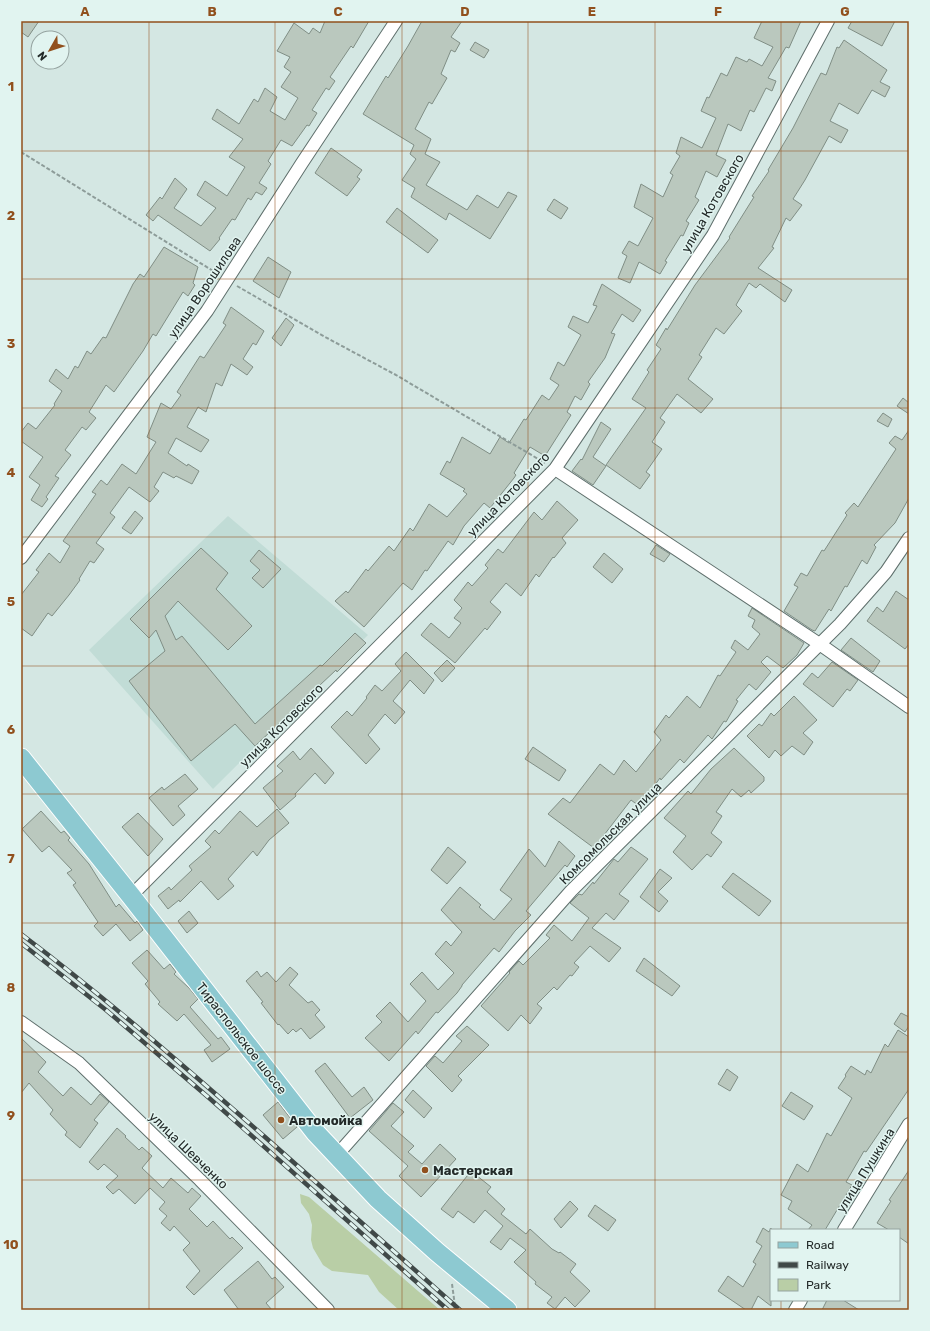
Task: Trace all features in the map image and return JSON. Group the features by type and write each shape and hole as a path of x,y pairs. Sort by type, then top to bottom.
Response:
{"main road":[{"name":"Тираспольское шоссе","path":"21,758 315,1132 378,1199 437,1252 507,1310"}],"street":[{"name":"улица Ворошилова","path":"21,558 207,311 302,163 396,21"},
{"name":"улица Котовского","path":"131,896 555,469 713,234 828,21"},
{"path":"555,469 821,645 909,707"},
{"name":"Комсомольская улица","path":"337,1156 571,890 821,645 886,572 909,538"},
{"name":"улица Шевченко","path":"21,1022 78,1063 200,1180 328,1310"},
{"name":"улица Пушкина","path":"845,1229 909,1124"},
{"path":"795,1310 800,1301"}],"path":[{"path":"21,152 228,280 327,338 396,375 555,469"}],"shaded area":[{"path":"228,516 368,635 213,789 89,650"}],"green space":[{"path":"300,1194 309,1197 440,1310 399,1310 379,1292 368,1275 332,1271 323,1265 313,1248 311,1240 312,1225 309,1214 301,1203"}],"building":[{"path":"21,21 39,21 33,30 30,30 28,37 21,32"},
{"path":"325,21 369,21 353,48 351,46 330,77 335,81 329,90 326,88 312,110 317,113 309,126 307,125 292,146 281,140 268,161 271,164 259,183 267,188 262,195 256,192 251,200 248,198 235,220 232,219 219,238 220,239 210,251 158,215 153,221 146,215 160,197 162,199 175,178 187,189 174,208 201,226 216,208 197,195 205,181 227,196 245,167 229,157 243,139 212,119 217,109 239,124 254,99 258,102 265,88 277,97 270,111 285,120 298,98 281,87 291,72 284,67 290,57 277,51 294,23 309,34 313,28 320,33"},
{"path":"422,21 462,21 451,37 460,43 455,52 451,50 441,74 447,78 432,104 429,102 415,129 431,139 425,154 440,162 426,185 467,210 477,195 498,208 508,192 517,196 490,239 449,213 446,220 411,197 415,188 402,180 416,159 410,154 414,145 363,114 386,76 388,78"},
{"path":"762,21 801,21 789,48 786,47 768,78 776,81 772,91 766,88 754,112 750,110 741,131 728,124 716,155 726,160 717,177 706,171 695,197 699,200 686,221 689,223 683,236 681,235 665,261 667,262 660,274 639,262 630,283 618,278 627,256 622,253 629,241 638,246 653,218 634,207 641,184 663,197 673,175 670,173 680,156 676,153 681,137 702,148 716,118 701,111 707,97 709,98 721,73 727,76 736,57 747,62 749,59 762,66 773,47 754,38"},
{"path":"852,21 895,21 882,46 848,28"},
{"path":"844,40 887,70 880,82 890,87 885,97 872,90 858,114 839,103 830,121 848,130 841,143 829,136 793,199 802,205 790,221 786,218 772,247 774,248 758,268 792,290 785,302 760,284 756,288 749,283 736,305 742,311 724,334 716,328 699,355 702,357 688,379 713,399 701,413 677,394 660,418 665,422 652,442 662,449 646,472 650,475 640,489 606,465 646,408 632,399 649,372 647,370 661,349 656,345 695,285 730,238 729,237 754,197 752,196 769,171 768,170 793,128 821,73 826,75 837,47 839,48"},
{"path":"475,42 489,50 484,58 470,50"},
{"path":"331,148 362,170 357,177 360,179 347,196 315,173"},
{"path":"554,199 568,208 561,219 547,210"},
{"path":"397,208 438,240 428,253 386,222"},
{"path":"164,247 198,267 193,283 195,285 188,296 183,292 156,336 153,334 114,392 106,385 89,412 96,418 86,430 82,427 65,450 71,455 55,476 59,478 46,497 48,499 42,507 31,500 40,485 29,477 43,457 21,441 21,432 28,423 36,429 55,405 54,404 62,391 49,381 56,369 68,379 75,366 78,368 87,351 91,354 103,337 106,338 133,284 140,274 144,277"},
{"path":"268,257 291,272 279,298 253,281"},
{"path":"602,284 641,310 633,322 622,314 611,333 615,334 605,358 588,382 590,384 581,400 575,396 567,412 571,415 545,456 530,447 514,473 516,475 490,508 484,503 464,526 453,545 448,541 427,571 425,570 412,590 403,583 364,627 335,601 346,591 348,593 366,569 368,571 389,546 394,551 410,528 413,531 429,504 447,517 467,494 463,491 465,489 440,474 447,461 450,463 462,437 490,454 500,437 509,443 524,419 526,420 542,395 549,400 559,385 550,379 558,362 564,366 581,335 568,327 573,316 588,323 597,306 593,305"},
{"path":"231,307 264,331 256,345 253,343 243,359 253,367 247,375 231,364 222,386 216,383 206,412 198,407 187,427 209,440 201,452 176,438 168,453 187,466 188,464 199,471 192,484 176,476 174,478 163,472 154,487 159,491 150,502 129,487 110,513 115,517 96,543 104,549 94,563 90,561 79,579 80,580 69,595 52,616 48,613 32,636 21,628 21,595 39,572 36,570 49,553 60,563 70,546 63,541 96,494 92,492 101,480 107,485 122,464 136,474 156,442 147,437 161,403 171,409 181,395 177,392 200,356 204,358 226,325 223,323"},
{"path":"286,318 294,325 281,346 272,338"},
{"path":"903,398 909,403 909,414 897,406"},
{"path":"883,413 892,419 888,427 877,421"},
{"path":"601,422 611,429 593,457 606,466 593,485 572,471 581,459 582,460"},
{"path":"909,430 909,498 895,523 874,545 876,547 867,564 862,560 847,587 845,586 831,611 829,609 815,631 812,630 784,611 798,587 794,585 801,573 807,576 822,550 824,551 847,515 845,513 854,503 858,507 896,449 889,443 895,436 902,440"},
{"path":"557,501 578,520 562,538 566,543 554,558 553,557 539,577 536,574 521,596 506,583 490,602 501,612 487,630 485,628 455,663 421,635 431,623 449,638 461,623 454,618 462,608 454,600 468,582 472,586 488,568 485,565 498,549 503,553 534,512 542,520"},
{"path":"135,511 143,518 131,534 122,528"},
{"path":"656,545 670,554 664,562 650,554"},
{"path":"201,548 228,573 216,589 252,626 228,650 178,601 165,616 176,640 182,636 255,724 320,665 322,666 355,633 366,643 337,672 336,670 255,746 235,724 191,761 129,681 165,651 156,630 149,638 130,619"},
{"path":"259,550 281,569 263,588 252,578 260,570 250,561"},
{"path":"604,553 623,569 612,583 593,567"},
{"path":"896,591 909,600 909,644 905,649 867,621 877,607 883,612"},
{"path":"752,608 804,643 797,655 783,668 767,656 761,662 771,672 756,690 749,684 736,700 738,701 726,722 724,721 712,739 708,735 684,763 680,759 661,780 660,778 639,806 631,800 594,848 548,814 563,798 570,803 600,764 614,775 624,760 636,772 661,740 654,732 666,715 669,718 687,696 700,708 718,675 720,676 736,652 731,648 735,640 748,650 760,634 752,627 755,620 748,616"},
{"path":"851,638 880,661 873,672 841,650"},
{"path":"406,652 434,680 424,694 410,680 393,701 405,712 395,724 385,714 368,735 380,749 366,764 331,727 347,711 352,716 367,698 366,697 375,685 382,691 401,671 395,664"},
{"path":"447,660 455,668 442,682 434,673"},
{"path":"832,662 858,680 850,691 847,689 833,707 803,684 812,673 818,678"},
{"path":"794,696 817,720 803,733 813,742 804,755 792,746 781,756 775,750 769,758 747,736 759,724 762,726 771,713 774,716"},
{"path":"533,747 566,770 559,781 525,759"},
{"path":"311,748 334,773 325,784 315,773 295,794 296,796 280,810 263,788 283,771 277,766 293,751 300,760"},
{"path":"734,748 764,777 764,781 751,793 749,790 741,797 732,789 716,812 722,816 711,833 722,842 711,857 707,854 692,870 673,852 686,836 664,818 688,791 691,794 711,769"},
{"path":"185,774 198,789 178,806 185,815 173,826 149,798 162,787 164,790"},
{"path":"277,809 289,823 269,840 257,856 253,851 228,879 234,886 218,900 201,881 180,902 179,900 168,909 158,896 169,887 171,890 192,870 189,866 211,847 205,841 215,830 219,834 240,811 257,827"},
{"path":"41,811 61,833 64,831 70,838 68,840 89,864 116,907 119,904 135,923 137,921 143,930 130,941 116,924 103,936 94,926 98,922 73,885 76,883 67,873 72,870 49,846 42,852 22,829"},
{"path":"138,813 163,839 148,856 122,827"},
{"path":"559,841 575,856 567,867 565,865 526,911 531,915 515,931 499,952 494,948 462,985 457,993 438,1013 436,1012 418,1034 416,1031 389,1061 365,1038 382,1022 376,1016 390,1002 408,1022 426,1001 410,984 422,972 438,990 454,973 435,954 446,941 451,946 462,932 441,910 460,887 481,905 479,907 494,920 512,899 500,890 529,849 545,867"},
{"path":"448,847 466,862 447,884 431,870"},
{"path":"631,847 648,859 619,894 629,901 614,920 606,913 592,928 621,948 609,962 590,946 574,963 579,967 572,976 570,975 557,990 554,987 537,1004 542,1008 530,1024 521,1015 508,1031 481,1006 519,961 523,965 550,938 546,935 554,925 572,941 589,918 570,903 579,894 582,895 593,882 594,884 614,859 618,862"},
{"path":"660,869 672,878 658,892 668,901 659,912 640,897"},
{"path":"733,873 771,901 759,916 722,887"},
{"path":"189,911 198,923 187,933 178,921"},
{"path":"147,950 164,969 170,964 176,972 174,974 198,999 190,1007 218,1039 221,1037 230,1049 212,1062 204,1050 211,1045 184,1014 177,1021 158,1004 160,1002 145,984 148,981 132,963"},
{"path":"644,958 680,986 672,996 636,971"},
{"path":"290,967 298,974 289,985 308,1003 312,1001 320,1010 315,1015 325,1027 310,1039 301,1028 296,1032 293,1029 288,1034 279,1024 278,1025 261,1003 263,1002 246,981 257,971 261,977 267,972 276,982"},
{"path":"901,1013 909,1017 909,1026 905,1032 894,1024"},
{"path":"467,1026 489,1045 458,1076 462,1080 452,1092 426,1066 435,1056 443,1063 462,1041 456,1036"},
{"path":"898,1030 909,1037 909,1089 866,1152 864,1151 846,1182 852,1185 826,1229 809,1229 812,1225 788,1209 792,1201 781,1195 797,1164 808,1172 827,1133 831,1136 852,1098 838,1088 851,1066 865,1075 867,1070 871,1073 885,1044 888,1047"},
{"path":"21,1038 46,1062 38,1072 63,1096 71,1087 91,1105 100,1094 109,1102 94,1120 98,1123 80,1148 65,1135 67,1132 50,1114 53,1110 29,1083 21,1093"},
{"path":"325,1063 352,1097 364,1087 373,1100 350,1118 315,1071"},
{"path":"727,1069 738,1077 730,1091 718,1084"},
{"path":"413,1090 432,1108 424,1118 405,1100"},
{"path":"791,1092 813,1106 804,1120 782,1106"},
{"name":"Автомойка","path":"278,1102 297,1127 283,1139 263,1115"},
{"path":"393,1103 404,1112 391,1126 414,1146 408,1152 422,1164 440,1144 456,1159 421,1197 399,1176 408,1166 369,1131"},
{"path":"117,1128 139,1150 142,1147 152,1156 142,1168 163,1188 171,1178 188,1193 192,1188 201,1196 189,1209 207,1227 213,1221 230,1239 232,1237 243,1248 194,1295 186,1287 200,1271 183,1250 190,1243 174,1226 170,1231 161,1223 167,1216 159,1209 165,1202 150,1188 135,1204 119,1189 113,1194 106,1187 118,1176 104,1164 98,1170 89,1162"},
{"path":"909,1170 909,1244 900,1238 900,1229 887,1229 877,1223 891,1201 889,1200"},
{"path":"471,1171 491,1187 487,1192 505,1209 501,1214 526,1234 530,1229 552,1249 559,1253 560,1252 576,1264 570,1272 590,1291 575,1307 565,1297 555,1309 547,1303 552,1297 535,1284 536,1282 514,1262 526,1250 510,1238 501,1250 490,1242 503,1226 485,1210 474,1223 458,1211 453,1218 441,1209"},
{"path":"570,1201 578,1209 561,1228 554,1219"},
{"path":"595,1205 616,1220 608,1231 588,1216"},
{"path":"763,1228 769,1232 770,1230 771,1306 758,1296 751,1310 746,1310 718,1291 728,1276 743,1287 756,1264 753,1262 762,1246 756,1242"},
{"path":"258,1261 272,1279 275,1277 284,1287 266,1303 272,1310 239,1310 224,1290"},
{"path":"826,1301 845,1301 859,1310 822,1310"}],"railway":[{"path":"21,934 84,983 175,1059 460,1310"},
{"path":"21,943 106,1010 208,1097 448,1310"}],"place":[{"name":"Автомойка","path":"281,1120"},
{"name":"Мастерская","path":"425,1170"}]}
